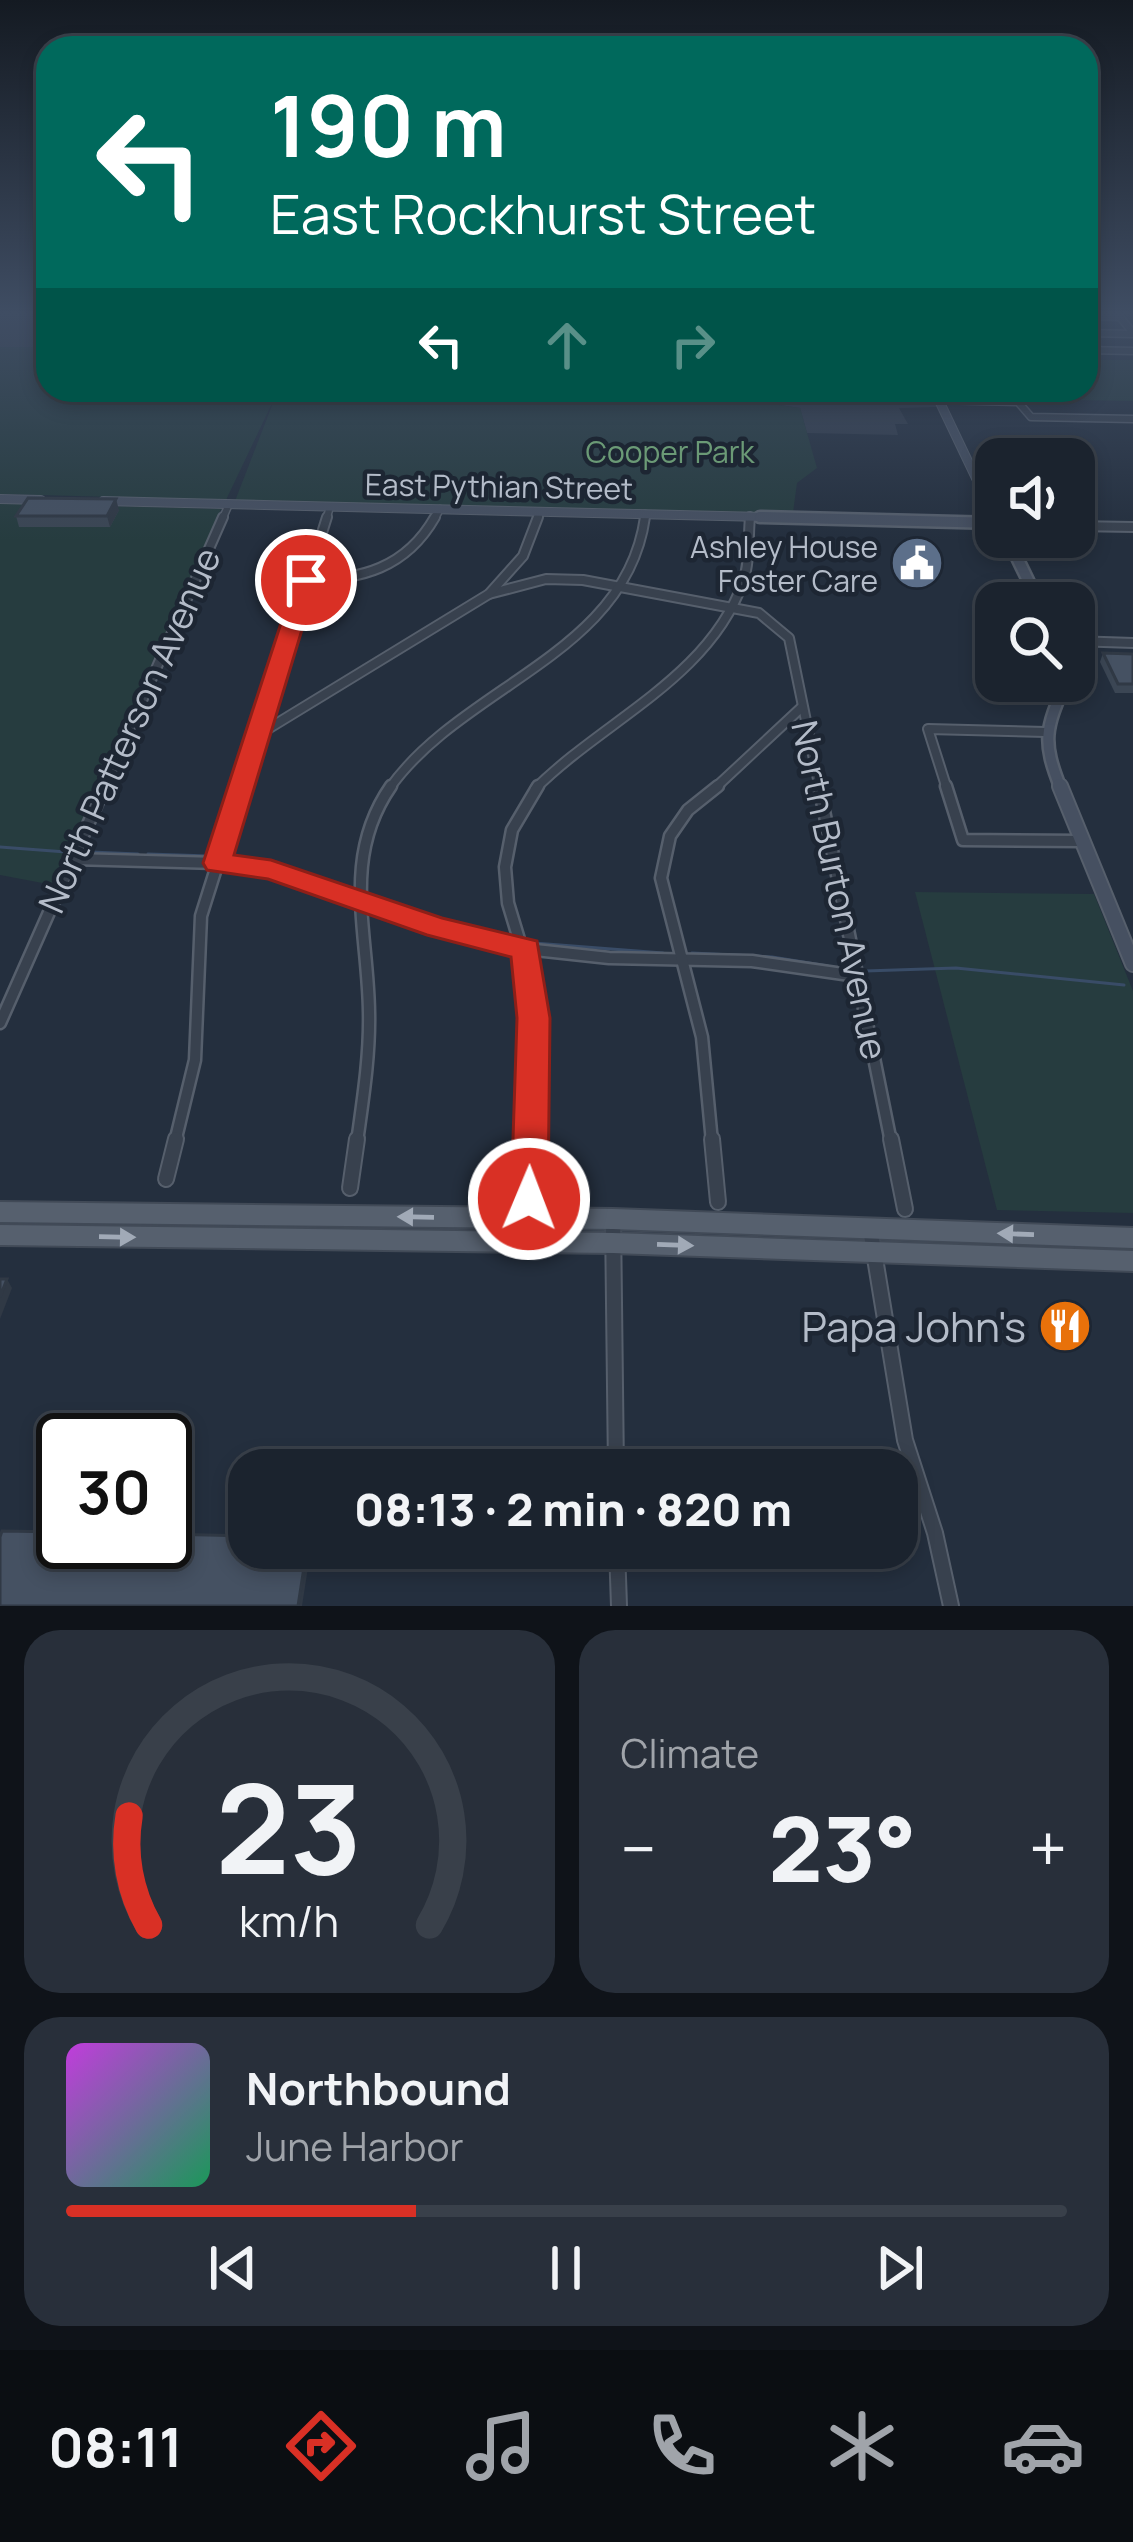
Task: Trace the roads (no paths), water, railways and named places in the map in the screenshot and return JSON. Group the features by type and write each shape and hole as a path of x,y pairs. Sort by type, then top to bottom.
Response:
{"main road":[{"path":"0,1212 613,1220 1133,1238"},
{"path":"0,1235 613,1243 1133,1261"}],"street":[{"path":"940,402 975,477"},
{"path":"1018,402 1031,417 1133,419"},
{"path":"0,499 47,500"},
{"name":"East Pythian Street","path":"94,501 975,522"},
{"name":"North Patterson Avenue","path":"0,1023 229,504"},
{"path":"166,1179 195,1060 198,934 330,506"},
{"path":"306,580 348,581 393,567 424,538 440,509"},
{"path":"489,594 523,556 540,512"},
{"path":"350,1188 369,1010 356,896 358,856 376,810 403,770 437,733 597,620 638,560 645,514"},
{"path":"529,1199 533,1018 526,950 516,933 504,886 503,858 514,824 542,782 574,753 661,692 700,655 732,607 745,574 749,517"},
{"path":"1095,526 1133,527"},
{"path":"503,580 518,584"},
{"path":"258,735 489,594 518,584 583,580 732,607"},
{"name":"North Burton Avenue","path":"732,607 777,623 790,638 905,1209"},
{"path":"1095,642 1133,643"},
{"path":"1057,702 1045,732 1051,768 1133,964"},
{"path":"718,1202 702,1037 661,878 670,836 688,810 753,758 802,706"},
{"path":"787,722 806,725"},
{"path":"1045,732 928,729 963,840 1082,841"},
{"path":"73,859 217,863 271,870 438,928 526,950 609,958 752,961 857,976"},
{"path":"613,1220 616,1449"},
{"path":"870,1228 905,1440 935,1533 951,1606"},
{"path":"618,1569 619,1606"}],"waterway":[{"path":"0,847 66,852"},
{"path":"91,852 138,854"},
{"path":"148,854 209,856"},
{"path":"228,858 275,865 336,884"},
{"path":"366,896 390,906"},
{"path":"422,917 497,937"},
{"path":"534,943 663,953"},
{"path":"692,953 772,957 828,966"},
{"path":"865,971 956,968 1124,985"}],"place":[{"name":"Ashley House Foster Care","path":"917,563"},
{"name":"Papa John's","path":"1065,1326"}],"park label":[{"name":"Cooper Park","path":"670,451"}]}
